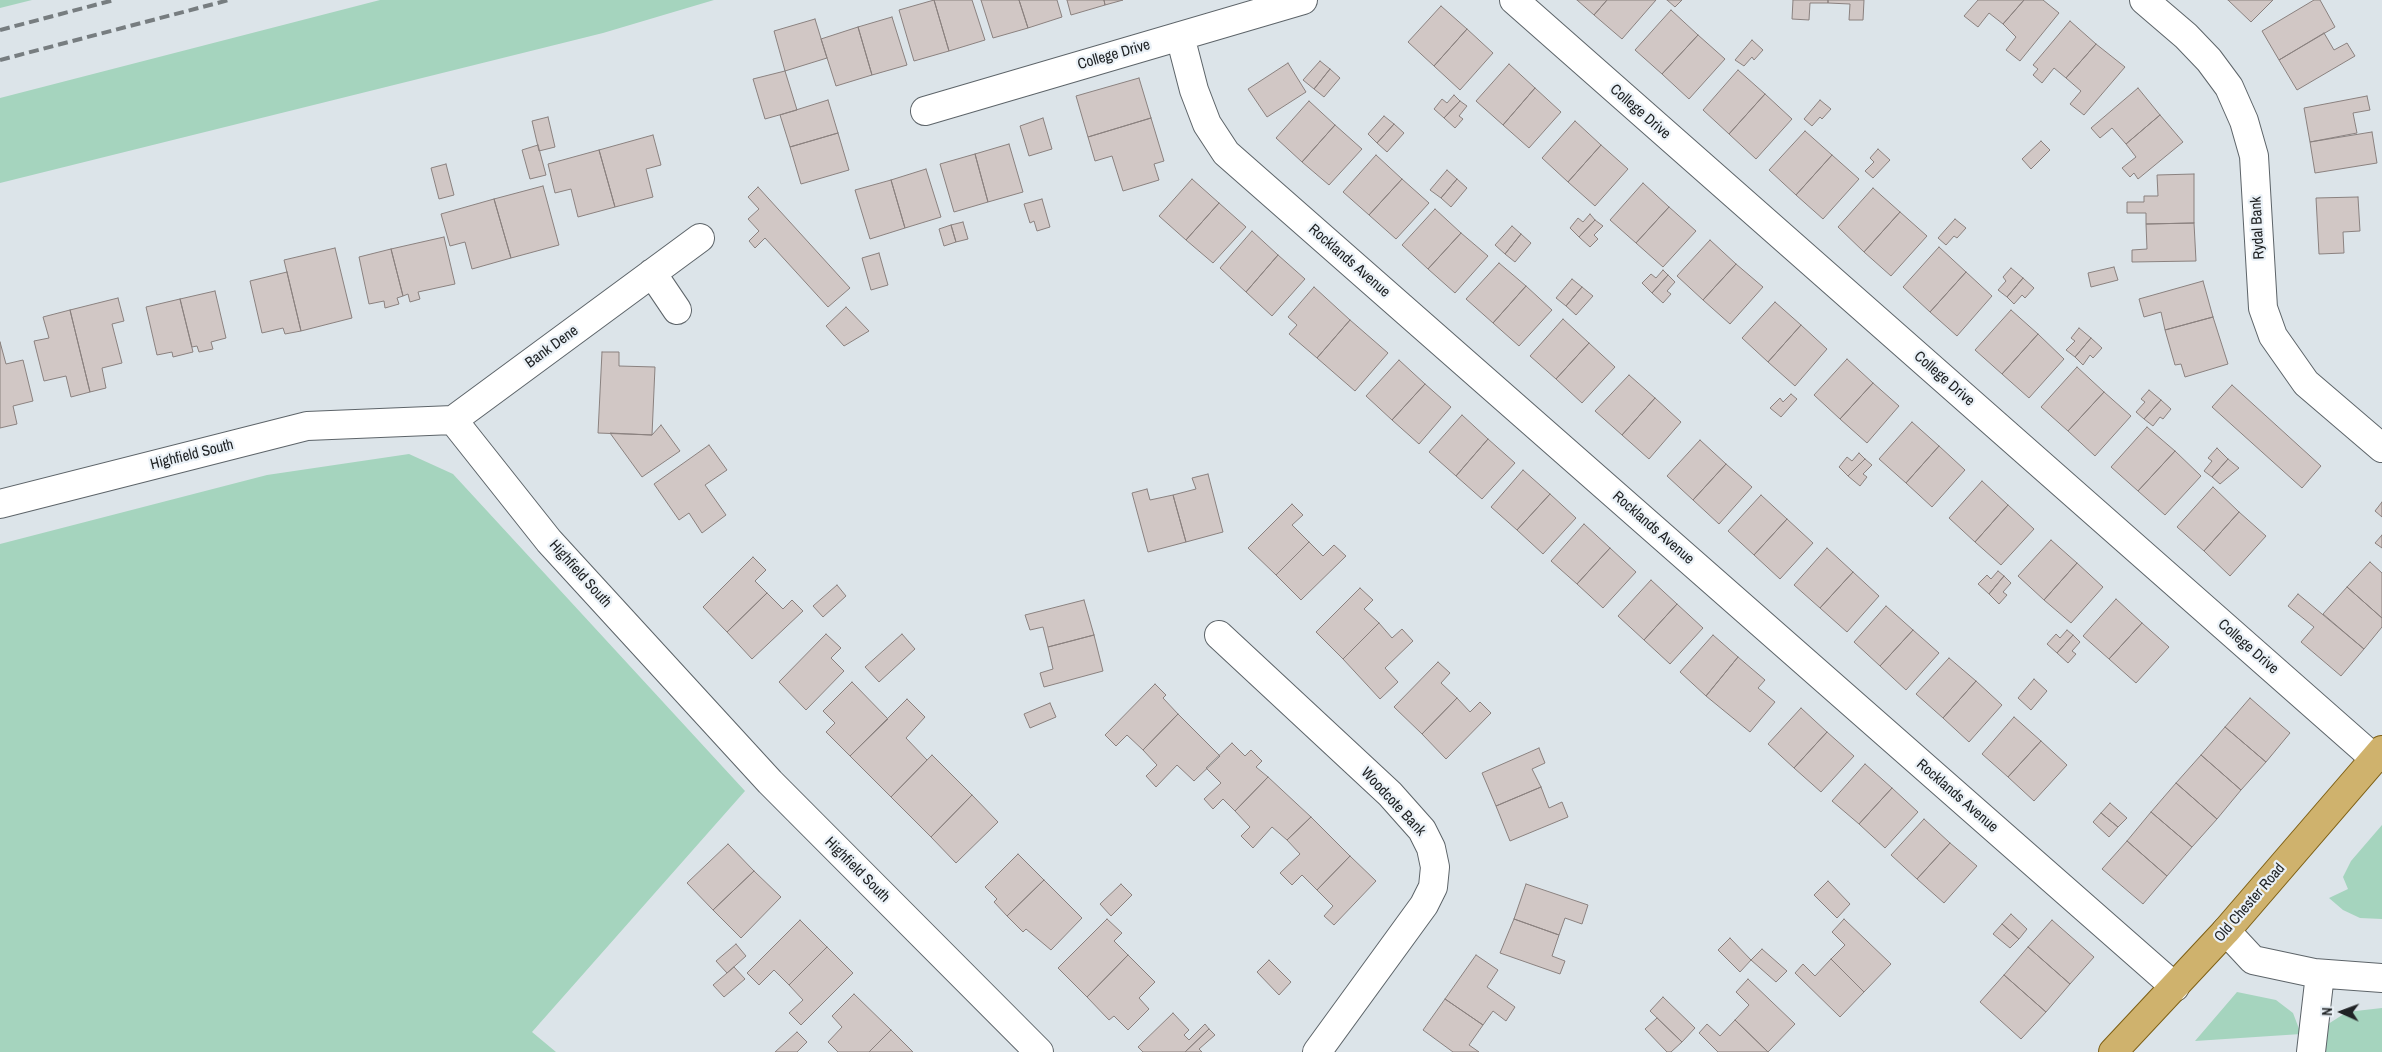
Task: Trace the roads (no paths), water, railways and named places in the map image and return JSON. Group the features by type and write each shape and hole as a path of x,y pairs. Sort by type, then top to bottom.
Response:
{"main road":[{"name":"Old Chester Road","path":"2113,1052 2226,931 2378,754"}],"street":[{"name":"College Drive","path":"925,111 1303,0"},
{"name":"College Drive","path":"1514,0 2378,754"},
{"name":"Rydal Bank","path":"2144,0 2186,36 2209,60 2229,87 2244,121 2254,156 2263,308 2272,336 2306,383 2382,448"},
{"name":"Rocklands Avenue","path":"1180,36 1194,90 1207,124 1226,153 2175,987"},
{"name":"Bank Dene","path":"453,420 700,238"},
{"path":"652,273 677,310"},
{"name":"Highfield South","path":"0,504 307,426 453,420 549,541 770,782 1039,1052"},
{"name":"Woodcote Bank","path":"1219,635 1390,794 1422,830 1431,848 1435,867 1433,887 1424,905 1317,1052"},
{"path":"2226,931 2254,960 2320,974 2382,978"},
{"path":"2311,1052 2320,974"}],"railway":[{"path":"0,30 114,0"},
{"path":"0,60 229,0"}]}
